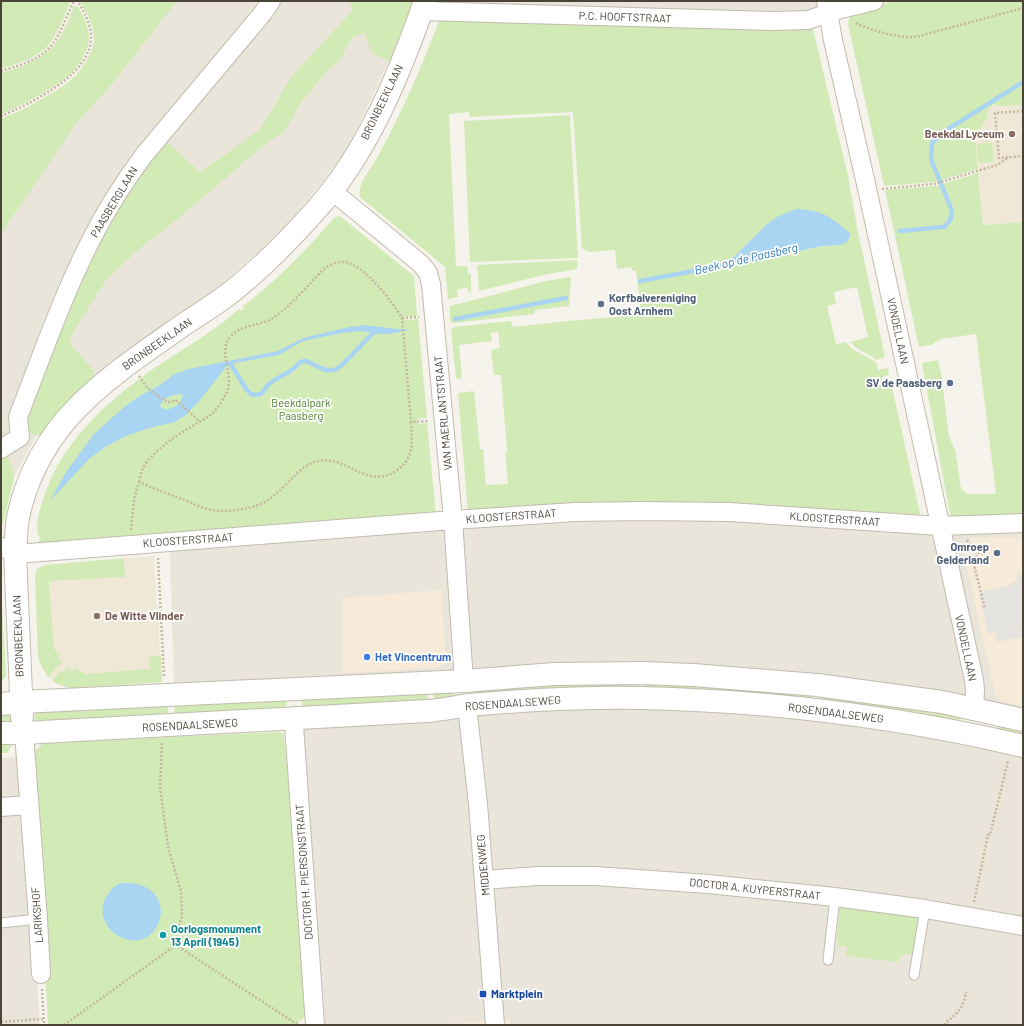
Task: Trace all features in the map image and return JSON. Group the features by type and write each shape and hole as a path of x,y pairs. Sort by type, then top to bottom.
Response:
{"street":[{"name":"PAASBERGLAAN","path":"20,437 18,418 72,280 102,219 144,155 254,24 271,1"},
{"name":"P.C. HOOFTSTRAAT","path":"423,6 774,20 808,20 832,8 874,1"},
{"name":"BRONBEEKLAAN","path":"24,734 11,703 8,549 16,530 22,501 38,460 69,415 100,386 130,362 230,293 266,262 316,210 350,164 372,126 390,88 423,6"},
{"name":"VONDELLAAN","path":"832,8 867,190 974,680 974,709"},
{"name":"VAN MAERLANTSTRAAT","path":"331,190 421,264 428,273 431,284 453,520 464,681"},
{"path":"1,449 20,437 45,448"},
{"name":"KLOOSTERSTRAAT","path":"8,549 29,553 157,542 575,512 729,512 940,526 1023,523"},
{"path":"11,703 464,681 554,674 642,673 693,675 817,684 942,702 1023,720"},
{"path":"464,681 467,706"},
{"path":"294,689 295,719"},
{"name":"ROSENDAALSEWEG","path":"1,733 24,734 432,711 467,706 641,698 696,700 813,710 892,720 969,733 1023,746"},
{"name":"MIDDENWEG","path":"467,706 478,804 495,1025"},
{"path":"969,733 974,709"},
{"name":"DOCTOR H. PIERSONSTRAAT","path":"295,719 297,779 315,1025"},
{"name":"LARIKSHOF","path":"24,734 41,974"},
{"path":"1,807 29,805"},
{"name":"DOCTOR A. KUYPERSTRAAT","path":"484,880 538,876 595,876 708,884 925,908 1023,926"}],"lane":[{"path":"828,960 835,897"},
{"path":"914,975 925,908"},
{"path":"1,923 38,919"}],"path":[{"path":"1,71 30,61 48,49 57,37 74,1"},
{"path":"1,116 70,77 83,61 92,38 90,28 78,1"},
{"path":"832,8 861,25 904,38 916,37 1023,8"},
{"path":"1023,110 996,112 999,158 1023,156"},
{"path":"867,190 934,184 948,181 997,165 1009,157"},
{"path":"130,545 132,511 138,482 143,468 154,454 213,413 226,395 229,388 229,374 226,360 226,347 227,341 231,336 243,328 274,317 285,309 327,266 335,263 343,262 360,269 395,307 402,318 402,333 411,422 411,452 407,461 393,473 386,476 368,476 335,461 319,460 312,462 304,468 263,503 251,507 226,511 207,509 138,482"},
{"path":"147,388 166,401 169,402 176,400 200,422"},
{"path":"411,422 443,420"},
{"path":"157,542 164,680"},
{"path":"979,552 974,561 974,565 984,610"},
{"path":"64,1025 176,945 182,915 181,891 168,846 160,787 162,741"},
{"path":"971,917 988,835 990,835 1006,771"},
{"path":"176,945 298,1025"},
{"path":"41,974 44,1025"},
{"path":"945,1025 945,1023 958,1012 964,1002 966,992"},
{"path":"1,1022 43,1019"}],"shaded area":[{"path":"166,1 853,1 805,12 411,4 388,63 363,117 346,149 324,180 286,225 224,282 195,304 139,341 88,381 37,435 11,482 1,519 1,220"},
{"name":"Beekdal Lyceum","path":"994,104 998,106 1023,105 1023,222 983,225 975,135 988,117 987,112"},
{"path":"644,517 1023,529 1023,715 810,679 174,691 170,548 504,523"},
{"path":"1023,537 1023,706 1000,701 995,693 963,550 972,538"},
{"name":"De Witte Vlinder","path":"154,556 162,682 71,688 57,684 48,677 38,657 35,575 38,568 46,565"},
{"path":"1017,575 1023,575 1023,627 988,634 979,592 1011,585 1011,583 1017,581"},
{"path":"441,590 446,662 441,667 343,673 343,598"},
{"path":"1022,628 1023,637 997,642 995,633"},
{"path":"575,704 805,714 1023,752 1023,1025 325,1025 302,731 304,726"},
{"path":"21,757 40,1025 1,1025 1,758"},
{"path":"510,1019 510,1025 439,1025"}],"green space":[{"path":"1,1 71,1 57,32 46,48 30,58 1,69"},
{"path":"80,1 177,1 104,94 76,123 1,234 1,119 46,97 71,80 79,72 92,49 94,38 91,23"},
{"path":"348,1 413,1 390,61 372,53 364,33 353,37 339,61 327,71 303,100 283,133 270,140 174,222 139,249 107,279 77,325 69,342 94,371 94,380 41,435 31,434 24,419 63,317 119,202 165,140 200,172 257,132 292,76 352,11 352,6"},
{"path":"894,1 1023,1 1023,105 998,106 994,104 987,112 988,117 975,135 978,169 935,182 884,186 848,24 849,19 857,11"},
{"path":"74,6 78,6 89,34 89,43 76,68 55,86 27,102 1,114 1,73 29,63 48,51 62,33"},
{"path":"440,19 797,27 813,29 848,176 857,227 885,357 877,360 855,347 850,342 868,337 857,287 834,292 836,304 827,306 836,344 846,342 852,349 876,362 878,370 888,368 889,375 882,377 882,389 892,387 921,518 468,513 458,393 474,391 480,449 483,449 486,485 508,484 501,375 494,375 491,350 500,348 498,332 491,333 492,341 459,345 462,377 456,379 451,330 454,327 511,321 513,327 641,315 636,270 632,271 632,267 617,269 615,250 590,252 582,249 573,112 470,117 469,112 449,114 456,266 467,266 468,274 471,274 471,293 469,293 467,287 457,290 458,297 448,299 445,267 360,197 363,181 395,123","holes":["749,241 841,245 822,246 776,258 726,266"]},
{"path":"570,115 578,258 470,262 464,121"},
{"path":"992,142 994,162 979,163 977,144"},
{"path":"978,173 983,225 1023,222 1023,517 957,520 950,515 922,363 938,360 949,437 955,449 961,489 967,494 996,494 976,334 941,339 931,345 919,347 885,190 936,186"},
{"name":"Beekdalpark Paasberg","path":"338,216 414,276 417,316 405,317 405,320 418,319 427,418 418,419 418,424 427,423 436,515 38,546 40,537 38,535 37,524 40,507 46,491 66,452 94,418 109,403 144,375 211,331 239,309 241,311 244,308 243,306 280,275 303,253 335,217"},
{"path":"577,260 577,269 544,275 479,291 477,265"},
{"path":"571,277 569,306 535,310 534,314 453,323 450,321 450,306 546,281"},
{"path":"7,454 12,466 14,479 3,524 1,524 1,456"},
{"path":"124,558 125,577 49,581 54,649 61,655 58,658 62,662 48,677 38,657 35,575 38,568 46,565"},
{"path":"1,588 6,676 1,682"},
{"path":"161,656 162,682 71,688 57,684 52,680 60,671 64,672 68,667 72,671 75,668 85,674 150,669 149,657"},
{"path":"644,678 813,690 811,703 643,692"},
{"path":"638,679 637,691 490,698 489,685"},
{"path":"433,687 454,690 455,698 434,705"},
{"path":"427,688 428,706 305,710 302,706 302,699"},
{"path":"819,691 961,716 961,721 959,724 818,704"},
{"path":"168,698 168,720 36,722 34,718 36,709"},
{"path":"174,698 286,698 287,703 284,711 175,719"},
{"path":"1,708 9,709 13,720 12,724 1,729"},
{"path":"999,721 1023,725 1023,741 996,733"},
{"path":"280,732 284,734 308,994 307,1014 296,1025 48,1025 33,753 43,743","holes":["122,883 145,888 157,897 126,939 114,932 105,923 105,905 106,899 111,890"]},
{"path":"1,740 14,742 7,753 1,753"},
{"path":"839,907 920,917 913,955 901,954 898,962 846,956 847,947 837,946"}],"water":[{"path":"796,209 813,211 832,219 851,234 847,242 841,245 822,246 799,251 776,258 725,266 765,226 777,217"},
{"path":"366,325 395,329 409,329 390,334 359,331 336,334 303,341 279,355 235,363 226,367 186,415 175,422 149,428 126,436 105,447 89,459 50,501 66,472 94,434 123,408 173,375 188,369 278,351 303,338 349,327","holes":["181,394 183,396 180,402 170,409 160,406 164,400 169,397"]},
{"path":"122,883 143,886 155,894 158,900 161,913 160,920 153,932 144,938 134,940 124,938 114,933 107,926 103,916 103,905 108,894 114,887"}],"waterway":[{"name":"Beek op de Paasberg","path":"900,231 944,227 950,221 952,211 931,159 932,143 945,131 1023,82"},
{"name":"Beek op de Paasberg","path":"640,281 731,264"},
{"name":"Beek op de Paasberg","path":"455,319 566,298"},
{"name":"Beek op de Paasberg","path":"230,363 246,389 251,394 259,394 262,393 269,384 289,372 300,362 306,361 325,370 335,370 343,364 375,331"}],"place":[{"name":"Beekdal Lyceum","path":"1012,134"},
{"name":"Korfbalvereniging Oost Arnhem","path":"601,304"},
{"name":"SV de Paasberg","path":"950,383"},
{"name":"Omroep Gelderland","path":"997,553"},
{"name":"De Witte Vlinder","path":"97,616"},
{"name":"Het Vincentrum","path":"367,657"},
{"name":"Oorlogsmonument 13 April (1945)","path":"163,935"},
{"name":"Marktplein","path":"483,994"}]}
